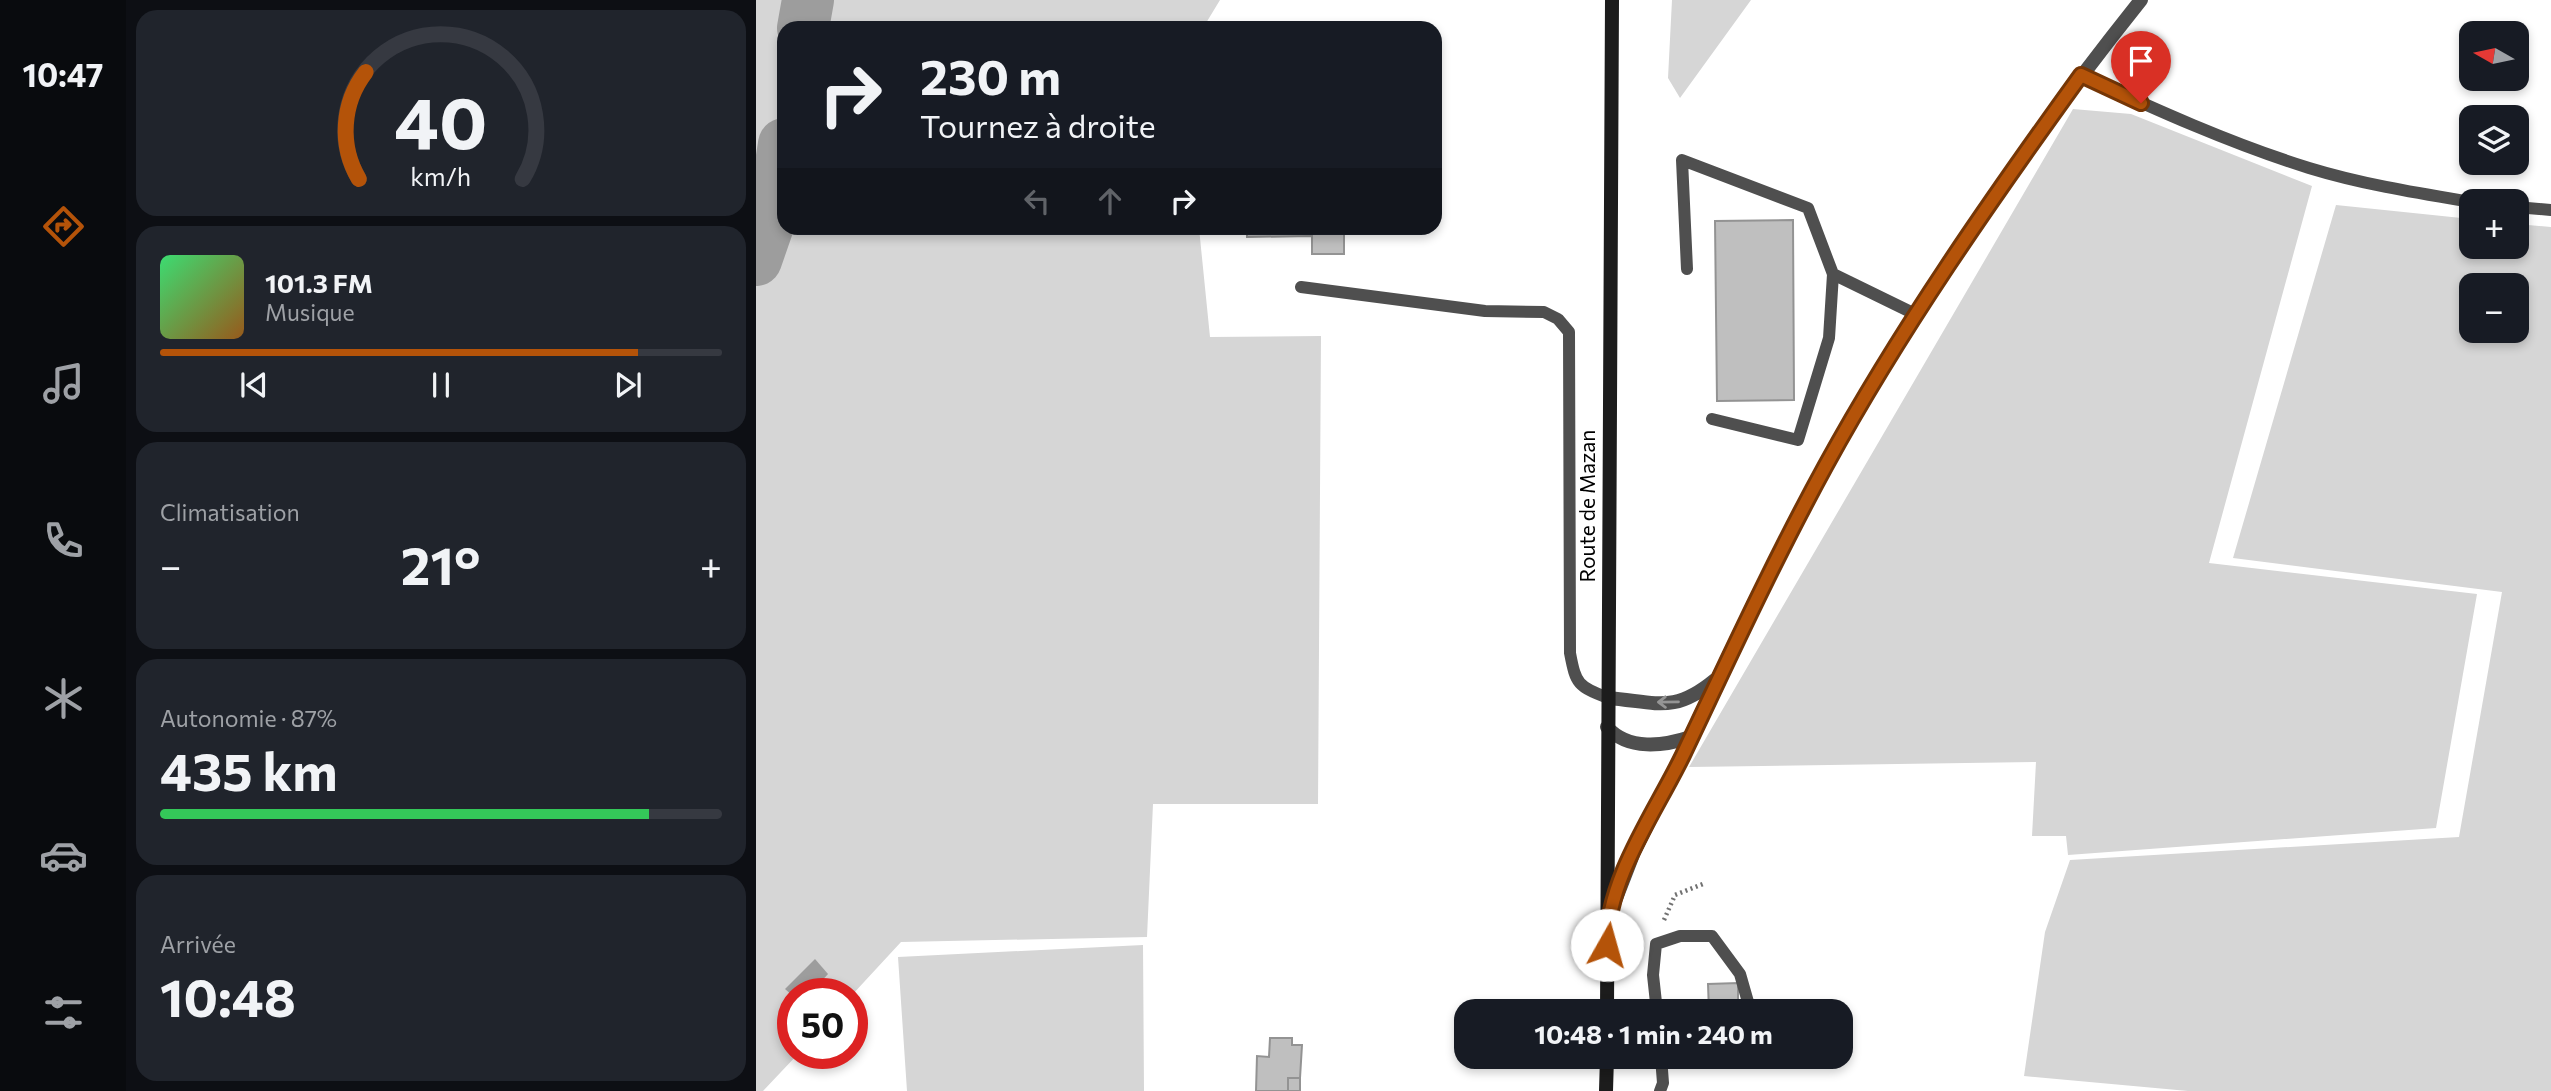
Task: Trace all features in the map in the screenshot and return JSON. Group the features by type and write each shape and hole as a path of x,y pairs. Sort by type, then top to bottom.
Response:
{"main road":[{"name":"Route de Mazan","path":"1607,999 1612,0"},
{"path":"1606,1069 1606,1091"}],"street":[{"path":"1607,922 1634,852 1826,465 1917,315 2022,156 2081,75 2141,0"},
{"path":"1608,698 1668,704 1685,701 1719,676"},
{"path":"1607,727 1616,737 1626,742 1661,744 1691,737"}],"lane":[{"path":"2081,75 2141,103 2309,168 2398,190 2459,200"},
{"path":"1687,269 1682,160 1808,208 1833,274 1829,338 1798,440 1712,419"},
{"path":"2529,208 2551,210"},
{"path":"1833,274 1917,315"},
{"path":"1301,287 1485,311 1544,312 1558,319 1569,332 1570,653 1575,679 1582,688 1608,698"},
{"path":"1656,999 1653,975 1656,944 1680,936 1712,936 1740,975 1747,999"},
{"path":"1660,1091 1663,1083 1662,1069"}],"path":[{"path":"1656,944 1675,895 1703,884"}],"shaded area":[{"path":"756,0 1220,0 1207,21 777,21 777,235 1200,235 1210,337 1321,336 1318,804 1153,804 1147,937 901,942 868,978 777,978 777,1069 784,1069 763,1091 756,1091"},
{"path":"1672,0 1751,0 1680,98 1668,78"},
{"path":"2073,109 2131,114 2312,186 2209,563 2477,594 2436,828 2068,855 2066,836 2032,836 2036,762 1689,767"},
{"path":"2336,205 2459,218 2459,259 2529,259 2529,225 2551,227 2551,1091 2188,1091 2024,1076 2045,932 2070,860 2459,837 2502,592 2233,558"},
{"path":"1143,945 1144,1091 907,1091 898,957"},
{"path":"815,959 828,974 824,978 796,978"}],"building":[{"path":"1793,220 1794,400 1717,401 1715,221"},
{"path":"1344,235 1344,254 1312,254 1312,236 1247,237"},
{"path":"1738,983 1738,999 1709,999 1708,984"},
{"path":"1270,1038 1292,1038 1292,1045 1302,1045 1300,1078 1288,1078 1288,1091 1256,1091 1257,1056 1269,1057"},
{"path":"1288,1078 1300,1078 1300,1091 1288,1091"}],"waterway":[{"path":"804,21 808,0"},
{"path":"756,260 774,208 777,189"}],"route":[{"path":"1607,945 1607,922 1619,888 1719,676 1826,465 1917,315 2022,156 2081,75 2141,103"}]}
